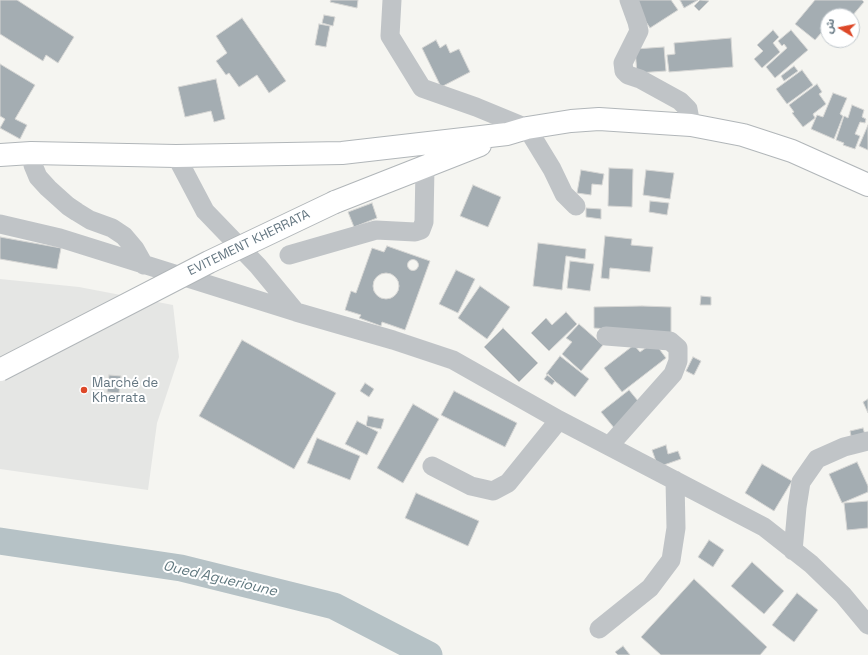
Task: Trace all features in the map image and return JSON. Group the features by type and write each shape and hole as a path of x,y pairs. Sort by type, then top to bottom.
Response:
{"main road":[{"path":"0,155 31,153 176,156 342,153 517,131 571,121 599,119 691,125 743,135 792,151 868,185"},
{"name":"EVITEMENT KHERRATA","path":"0,370 202,265 335,202 517,131"}],"street":[{"path":"392,0 390,36 422,88 476,107 517,131 552,169 564,194 576,206"},
{"path":"629,0 639,31 623,63 624,71 628,75 640,79 680,101 688,109 691,125"},
{"path":"31,153 33,165 38,177 48,188 77,212 90,220 112,228 124,236 135,249 144,265"},
{"path":"176,156 205,211 258,266 296,312"},
{"path":"289,255 376,230 415,232 421,230 424,222 425,167"},
{"path":"0,224 60,238 296,312 393,340 453,360 559,420 764,527 811,564 843,595 868,625"},
{"path":"606,336 670,341 678,348 678,361 673,374 609,446"},
{"path":"432,466 471,486 493,490 508,483 559,420"},
{"path":"793,551 796,507 801,482 817,459 844,448 868,441"},
{"path":"599,629 650,588 671,560 676,528 675,480"}],"shaded area":[{"name":"Marché de Kherrata","path":"0,279 79,287 173,305 179,357 157,423 148,490 0,469"}],"building":[{"path":"0,0 17,0 74,37 58,63 46,55 43,61 0,34"},
{"path":"331,0 358,0 357,8 330,2"},
{"path":"632,0 671,0 678,10 650,28"},
{"path":"680,0 698,0 684,8"},
{"path":"700,0 709,1 699,11 694,6"},
{"path":"815,0 862,0 864,2 859,8 820,8 820,34 815,40 795,24"},
{"path":"324,15 335,17 333,26 322,23"},
{"path":"242,18 286,81 269,93 257,75 239,87 229,73 226,75 216,61 227,53 216,36"},
{"path":"319,24 330,26 326,47 315,45"},
{"path":"773,30 779,37 773,43 780,52 762,68 754,59 763,51 757,45"},
{"path":"791,30 808,50 775,78 766,67 787,48 784,44 782,46 778,41"},
{"path":"731,38 733,67 669,72 667,55 675,54 674,43"},
{"path":"436,40 440,48 446,44 450,53 459,49 470,72 441,87 422,48"},
{"path":"664,47 666,71 637,73 635,49"},
{"path":"0,64 35,85 15,119 27,125 20,139 0,128 5,119 0,116"},
{"path":"794,66 798,71 784,81 781,76"},
{"path":"802,70 813,85 787,104 776,89"},
{"path":"216,79 225,119 214,122 211,111 185,117 178,87"},
{"path":"817,84 822,92 819,94 826,104 813,114 815,118 803,127 792,113 794,112 789,105"},
{"path":"833,93 847,98 840,114 843,116 834,139 811,129 817,115 823,117"},
{"path":"852,105 864,110 862,117 866,119 865,123 860,122 855,134 860,136 855,149 843,145 844,143 836,140 844,116 848,118"},
{"path":"868,125 868,150 859,146"},
{"path":"609,168 633,169 632,207 608,206"},
{"path":"581,170 604,174 602,185 592,184 591,195 577,193"},
{"path":"646,170 674,173 670,199 643,195"},
{"path":"473,185 501,197 488,227 460,216"},
{"path":"650,201 669,203 667,215 649,212"},
{"path":"372,203 377,218 354,227 348,212"},
{"path":"586,208 601,209 601,219 586,217"},
{"path":"605,236 632,239 631,245 653,247 650,272 610,268 609,279 601,278"},
{"path":"0,237 61,248 57,269 0,259"},
{"path":"538,243 586,249 585,259 566,256 562,290 533,286"},
{"path":"387,246 430,261 405,330 382,322 381,326 359,318 361,315 345,310 351,291 356,293 372,248 384,252"},
{"path":"411,260 415,260 417,261 417,269 411,270 408,267 408,263"},
{"path":"570,261 594,264 590,291 567,288"},
{"path":"456,270 475,279 458,313 439,304"},
{"path":"386,273 395,277 399,286 395,295 386,299 377,295 373,286 377,277"},
{"path":"480,286 510,307 487,339 458,318"},
{"path":"701,296 711,297 711,305 700,305"},
{"path":"594,307 671,307 671,333 594,328"},
{"path":"566,312 577,324 549,351 531,333 546,318 552,325"},
{"path":"579,324 603,345 581,371 562,354 572,342 566,338"},
{"path":"503,328 538,363 519,382 484,347"},
{"path":"242,340 336,393 294,469 199,416"},
{"path":"654,342 666,358 622,392 604,368 634,345 640,352"},
{"path":"560,356 589,379 575,397 546,374"},
{"path":"693,357 701,361 694,375 686,371"},
{"path":"548,374 555,381 552,385 544,379"},
{"path":"109,375 121,376 119,393 107,392"},
{"path":"365,383 374,389 369,397 360,391"},
{"path":"629,390 643,407 615,429 601,412"},
{"path":"454,391 517,423 505,447 441,415"},
{"path":"868,399 868,413 863,402"},
{"path":"413,404 439,419 403,483 377,468"},
{"path":"368,416 384,419 381,429 366,426"},
{"path":"357,421 378,432 367,455 345,444"},
{"path":"863,428 866,438 852,441 850,431"},
{"path":"317,438 360,456 350,480 307,463"},
{"path":"666,445 668,454 678,451 681,459 658,467 652,450"},
{"path":"857,462 868,486 868,492 842,503 829,474"},
{"path":"762,464 792,481 774,511 745,493"},
{"path":"416,493 479,521 468,546 405,518"},
{"path":"868,501 868,528 847,530 844,503"},
{"path":"709,540 724,550 713,567 698,557"},
{"path":"752,562 784,591 764,614 731,586"},
{"path":"694,579 767,647 760,655 661,655 641,637"},
{"path":"797,593 818,610 794,642 772,625"},
{"path":"623,646 630,655 618,655 615,652"}],"waterway":[{"name":"Oued Aguerioune","path":"0,541 181,568 334,606 429,655"}],"place":[{"name":"Marché de Kherrata","path":"84,390"}]}
